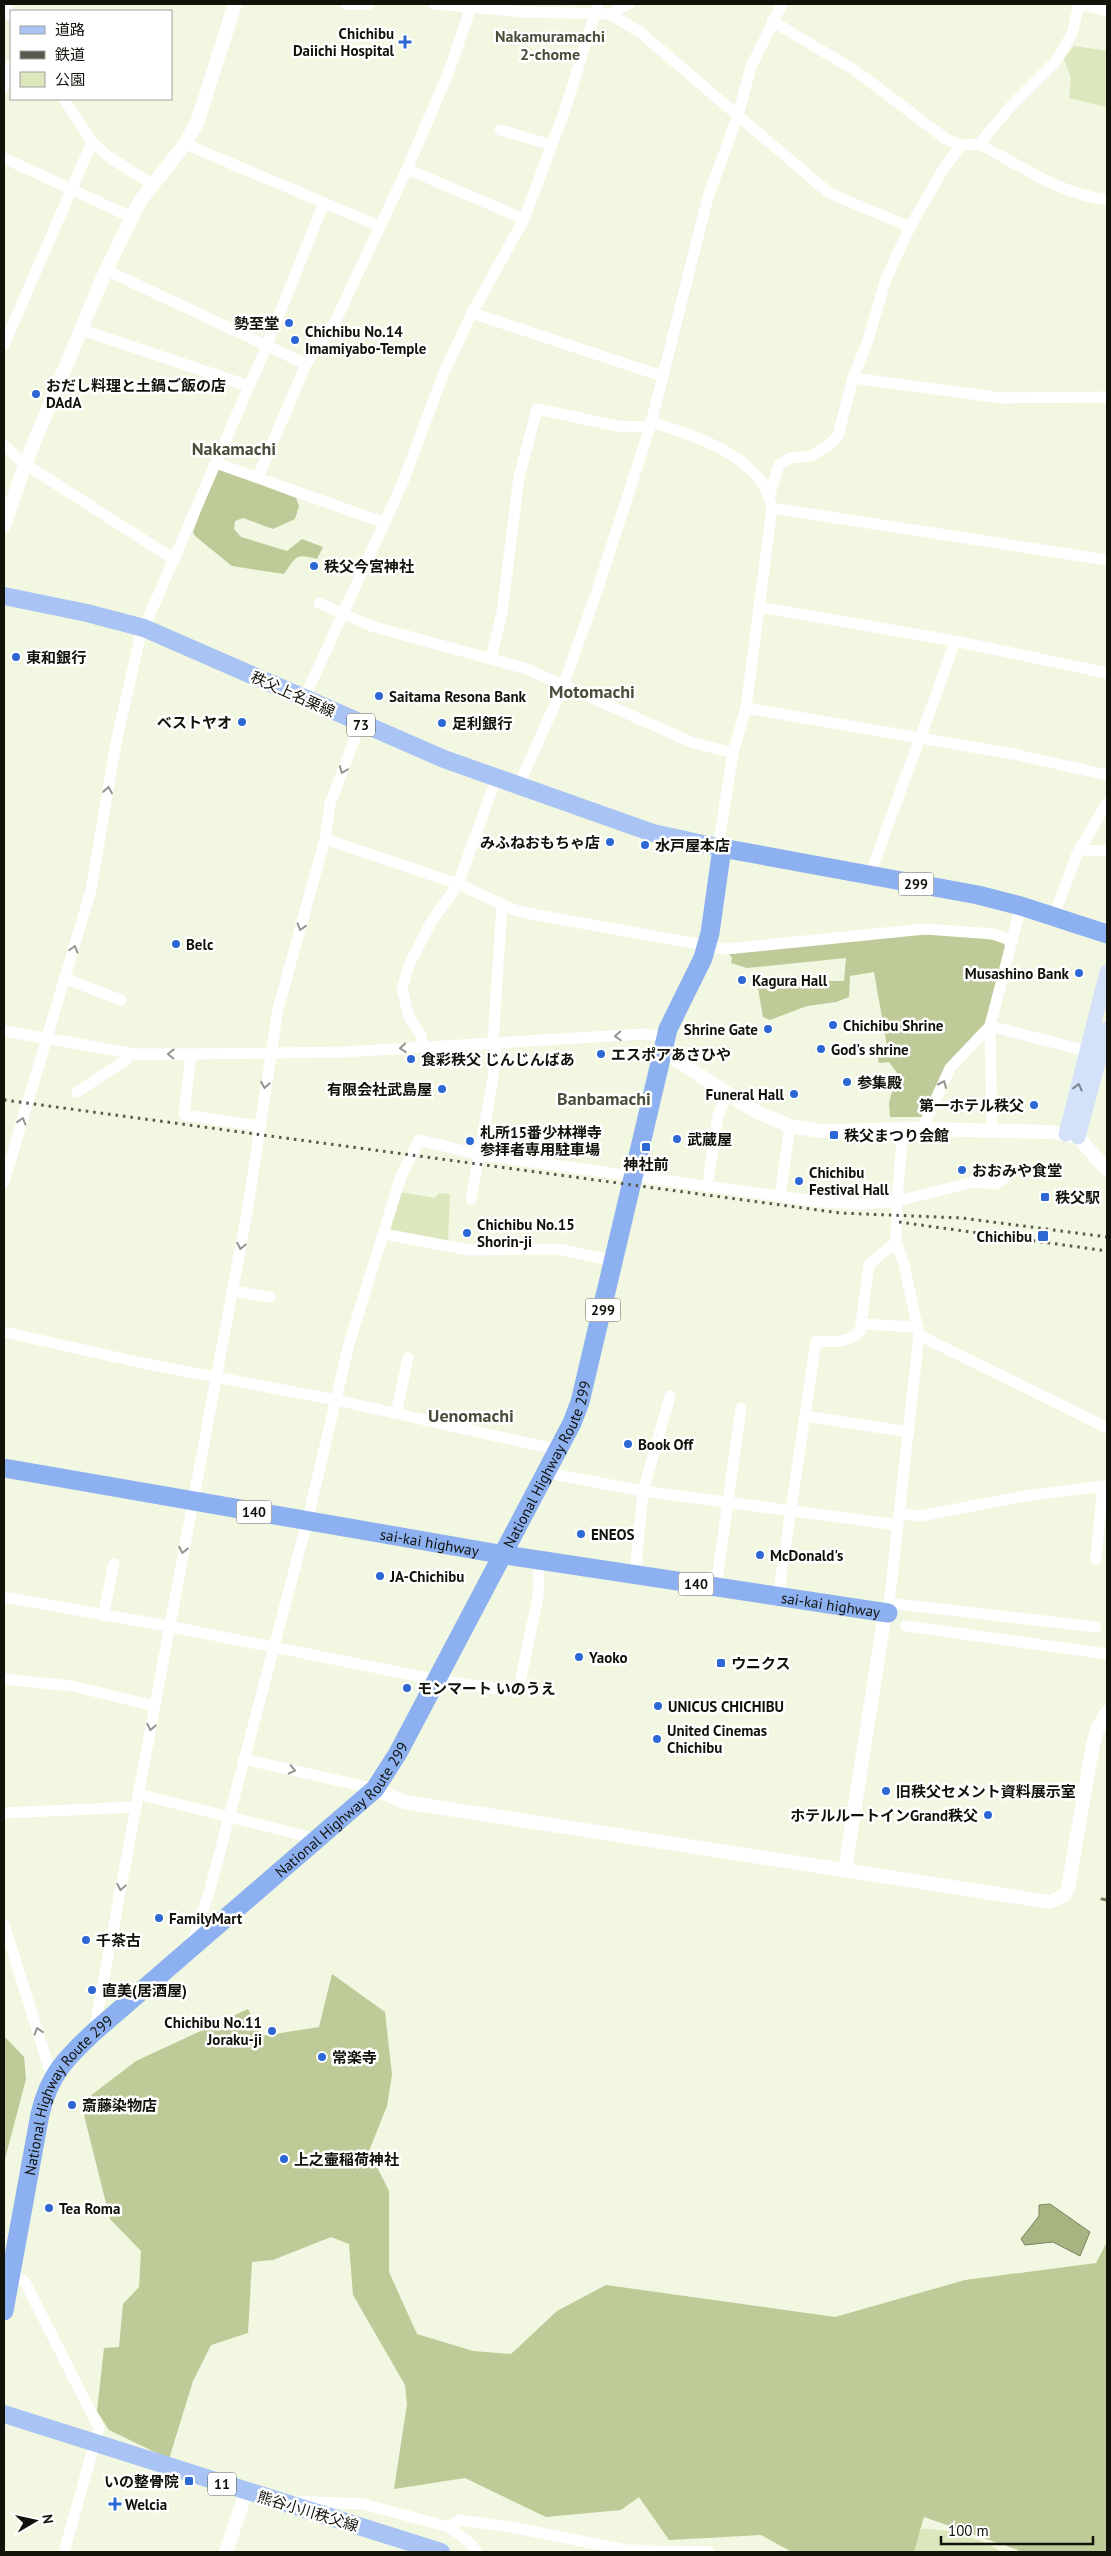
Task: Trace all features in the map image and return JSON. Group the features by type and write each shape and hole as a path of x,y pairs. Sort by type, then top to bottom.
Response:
{"highway":[{"name":"299","path":"720,847 978,895 1054,916 1107,934"},
{"name":"National Highway Route 299","path":"4,2311 40,2114 44,2095 52,2077 63,2060 94,2032 190,1951 375,1789 398,1753 438,1680 559,1450 580,1402 665,1045 708,944 713,920 720,847"},
{"name":"sai-kai highway","path":"4,1468 505,1555 778,1597 888,1610"}],"main road":[{"name":"秩父上名栗線","path":"4,596 87,613 144,628 360,725 496,779 653,833 720,847"},
{"path":"1098,1055 1107,972"},
{"path":"1072,1136 1107,1029"},
{"name":"熊谷小川秩父線","path":"4,2414 246,2492 441,2552"}],"street":[{"path":"4,526 25,464 106,270 131,217 152,184 185,144 197,123 235,4"},
{"path":"346,4 370,4"},
{"path":"434,4 472,5 524,12 597,8 610,14 641,33 829,193 910,227"},
{"path":"610,14 629,4"},
{"path":"518,787 562,686 596,594 650,425 708,197 738,115 751,67 772,20 782,4"},
{"path":"979,144 1011,106 1056,61 1072,34 1079,4 1107,11"},
{"path":"258,478 306,364 336,320 407,169 448,74 472,5"},
{"path":"304,699 344,615 420,443 444,372 472,313 524,219 552,145 597,8"},
{"path":"772,20 856,71 946,139 961,145 979,144 1059,188 1084,197 1107,200"},
{"path":"4,87 10,68"},
{"path":"65,100 92,142 152,184"},
{"path":"500,130 552,145"},
{"path":"4,345 92,142"},
{"path":"185,144 379,226"},
{"path":"720,847 733,753 746,708 772,508 770,493 779,465 790,458 810,456 828,446 838,436 853,378 868,340 886,279 910,227 941,174 961,145"},
{"path":"4,158 131,217"},
{"path":"407,169 524,219"},
{"path":"4,1182 91,890 123,707 144,628 267,345 324,204"},
{"path":"106,270 306,364"},
{"path":"472,313 662,376"},
{"path":"82,330 249,386"},
{"path":"853,378 1007,398 1107,397"},
{"path":"491,658 502,613 519,476 537,409 617,426 650,425 710,442 755,473 770,493"},
{"path":"4,445 25,464 175,560"},
{"path":"216,463 385,523"},
{"path":"772,508 1107,560"},
{"path":"319,603 371,626 491,658 535,672 562,686 691,742 733,753"},
{"path":"759,607 955,641 1107,673"},
{"path":"870,876 898,795 922,738 955,641"},
{"path":"746,708 922,738 1107,775"},
{"path":"94,2032 247,1213 270,1053 290,961 325,839 330,804 360,725"},
{"path":"423,1047 421,1035 409,1017 402,989 409,965 430,924 458,884 496,779"},
{"path":"1054,916 1080,850 1107,803"},
{"path":"325,839 458,884 502,904 530,914 735,949 925,929 994,934 1012,941"},
{"path":"1080,850 1107,851"},
{"path":"471,1199 481,1155 493,1079 502,904"},
{"path":"992,1130 990,1026 1020,906"},
{"path":"66,979 122,1000"},
{"path":"990,1026 1098,1055"},
{"path":"922,1129 950,1068 990,1026"},
{"path":"4,1031 130,1053 192,1054 344,1052 643,1034 665,1045 727,1094 755,1111 790,1126 822,1131 992,1130 1072,1136 1107,1170"},
{"path":"77,1092 126,1060 130,1053"},
{"path":"192,1054 184,1115 258,1126"},
{"path":"707,1187 718,1116 727,1094"},
{"path":"780,1196 790,1126"},
{"path":"845,1870 888,1610 900,1519 918,1331 904,1264 896,1242 897,1201 904,1130"},
{"path":"190,1951 229,1815 308,1522 349,1344 401,1176 419,1140 481,1155 822,1202 863,1204 897,1201 974,1182 996,1184 1004,1178"},
{"path":"384,1234 469,1250 558,1249 615,1261"},
{"path":"778,1597 816,1342 841,1342 852,1338 860,1332 869,1264 896,1242"},
{"path":"232,1291 270,1297"},
{"path":"861,1324 918,1331 1107,1428"},
{"path":"4,1332 216,1377 336,1400 559,1450"},
{"path":"396,1414 408,1358"},
{"path":"635,1575 643,1491 670,1396"},
{"path":"716,1587 741,1408"},
{"path":"805,1416 909,1432"},
{"path":"546,1472 643,1491 792,1511 900,1519 1025,1496 1103,1486 1096,1559"},
{"path":"4,1597 274,1647 438,1680 518,1692 538,1597 539,1560"},
{"path":"103,1616 114,1564"},
{"path":"888,1610 1096,1627"},
{"path":"906,1626 1107,1654"},
{"path":"4,1679 72,1686 154,1706"},
{"path":"244,1759 375,1789 404,1802 1050,1902 1065,1895 1068,1888 1093,1744 1097,1730 1107,1712"},
{"path":"138,1794 229,1815 317,1839"},
{"path":"4,1813 136,1807"},
{"path":"4,1924 52,2077"},
{"path":"10,2273 25,2282 99,2428 64,2552"},
{"path":"226,2552 246,2492"},
{"path":"285,2504 291,2501 363,2504 449,2527 470,2542 477,2552"},
{"path":"449,2527 459,2520 511,2527 626,2550 709,2552"}],"green space":[{"path":"1074,46 1107,51 1107,107 1069,98 1071,78 1064,59"},
{"path":"400,1192 435,1198 439,1193 450,1194 448,1242 389,1232"},
{"path":"923,2529 943,2530 964,2535 984,2542 1001,2552 913,2552 915,2533"}],"shaded area":[{"path":"217,468 296,498 299,506 295,519 273,529 243,518 235,521 234,529 241,537 287,551 302,539 323,547 317,559 300,556 291,563 284,574 232,566 195,536 193,532"},
{"path":"923,934 978,937 1003,942 1006,948 983,1030 922,1117 890,1117 889,1103 897,1073 889,1062 879,1063 876,1050 887,1046 874,972 850,976 849,997 836,1002 807,1006 770,1020 763,1017 758,988 771,980 823,978 828,981 844,981 846,958 747,968 731,963 732,958 729,954"},
{"path":"332,1974 385,2012 392,2075 387,2106 369,2151 389,2191 389,2272 417,2334 473,2351 511,2354 557,2311 606,2285 835,2317 965,2280 1096,2263 1107,2242 1107,2552 1017,2552 1018,2550 924,2517 914,2552 792,2552 761,2535 669,2540 639,2497 621,2510 546,2517 465,2478 394,2489 407,2404 405,2385 353,2295 349,2244 331,2237 273,2260 252,2262 248,2333 211,2345 193,2381 169,2459 109,2430 97,2411 104,2348 119,2347 123,2304 139,2287 141,2251 110,2219 81,2103 136,2061 248,2009 262,2036 319,2027"},
{"path":"4,2036 24,2057 26,2079 4,2163"},
{"path":"1050,2204 1090,2232 1080,2256 1053,2242 1025,2245 1021,2239 1039,2216 1039,2205"}],"waterway":[{"path":"1102,1899 1107,1900"}],"railway":[{"path":"4,1100 840,1213 962,1218 1107,1237"},
{"path":"899,1222 1107,1251"}],"place":[{"name":"Chichibu Daiichi Hospital","path":"405,42"},
{"name":"勢至堂","path":"289,323"},
{"name":"Chichibu No.14 Imamiyabo-Temple","path":"295,340"},
{"name":"おだし料理と土鍋ご飯の店 DAdA","path":"36,394"},
{"name":"秩父今宮神社","path":"314,566"},
{"name":"東和銀行","path":"16,657"},
{"name":"Saitama Resona Bank","path":"379,696"},
{"name":"ベストヤオ","path":"242,722"},
{"name":"足利銀行","path":"442,723"},
{"name":"みふねおもちゃ店","path":"610,842"},
{"name":"水戸屋本店","path":"645,845"},
{"name":"Belc","path":"176,944"},
{"name":"Musashino Bank","path":"1079,973"},
{"name":"Kagura Hall","path":"742,980"},
{"name":"Chichibu Shrine","path":"833,1025"},
{"name":"Shrine Gate","path":"768,1029"},
{"name":"God's shrine","path":"821,1049"},
{"name":"エスポアあさひや","path":"601,1054"},
{"name":"食彩秩父 じんじんばあ","path":"411,1059"},
{"name":"参集殿","path":"847,1082"},
{"name":"有限会社武島屋","path":"442,1089"},
{"name":"Funeral Hall","path":"794,1094"},
{"name":"第一ホテル秩父","path":"1034,1105"},
{"name":"秩父まつり会館","path":"834,1135"},
{"name":"武蔵屋","path":"677,1139"},
{"name":"札所15番少林禅寺 参拝者専用駐車場","path":"470,1141"},
{"name":"神社前","path":"646,1147"},
{"name":"おおみや食堂","path":"962,1170"},
{"name":"Chichibu Festival Hall","path":"799,1181"},
{"name":"秩父駅","path":"1045,1197"},
{"name":"Chichibu No.15 Shorin-ji","path":"467,1233"},
{"name":"Chichibu","path":"1043,1236"},
{"name":"Book Off","path":"628,1444"},
{"name":"ENEOS","path":"581,1534"},
{"name":"McDonald's","path":"760,1555"},
{"name":"JA-Chichibu","path":"380,1576"},
{"name":"Yaoko","path":"579,1657"},
{"name":"ウニクス","path":"721,1663"},
{"name":"モンマート いのうえ","path":"407,1688"},
{"name":"UNICUS CHICHIBU","path":"658,1706"},
{"name":"United Cinemas Chichibu","path":"657,1739"},
{"name":"旧秩父セメント資料展示室","path":"886,1791"},
{"name":"ホテルルートインGrand秩父","path":"988,1815"},
{"name":"FamilyMart","path":"159,1918"},
{"name":"千茶古","path":"86,1940"},
{"name":"直美(居酒屋)","path":"92,1990"},
{"name":"Chichibu No.11 Joraku-ji","path":"272,2031"},
{"name":"常楽寺","path":"322,2057"},
{"name":"斎藤染物店","path":"72,2105"},
{"name":"上之壷稲荷神社","path":"284,2159"},
{"name":"Tea Roma","path":"49,2208"},
{"name":"いの整骨院","path":"189,2481"},
{"name":"Welcia","path":"115,2504"}],"district":[{"name":"Nakamuramachi 2-chome","path":"550,45"},
{"name":"Nakamachi","path":"234,448"},
{"name":"Motomachi","path":"592,691"},
{"name":"Banbamachi","path":"604,1098"},
{"name":"Uenomachi","path":"471,1415"}]}
